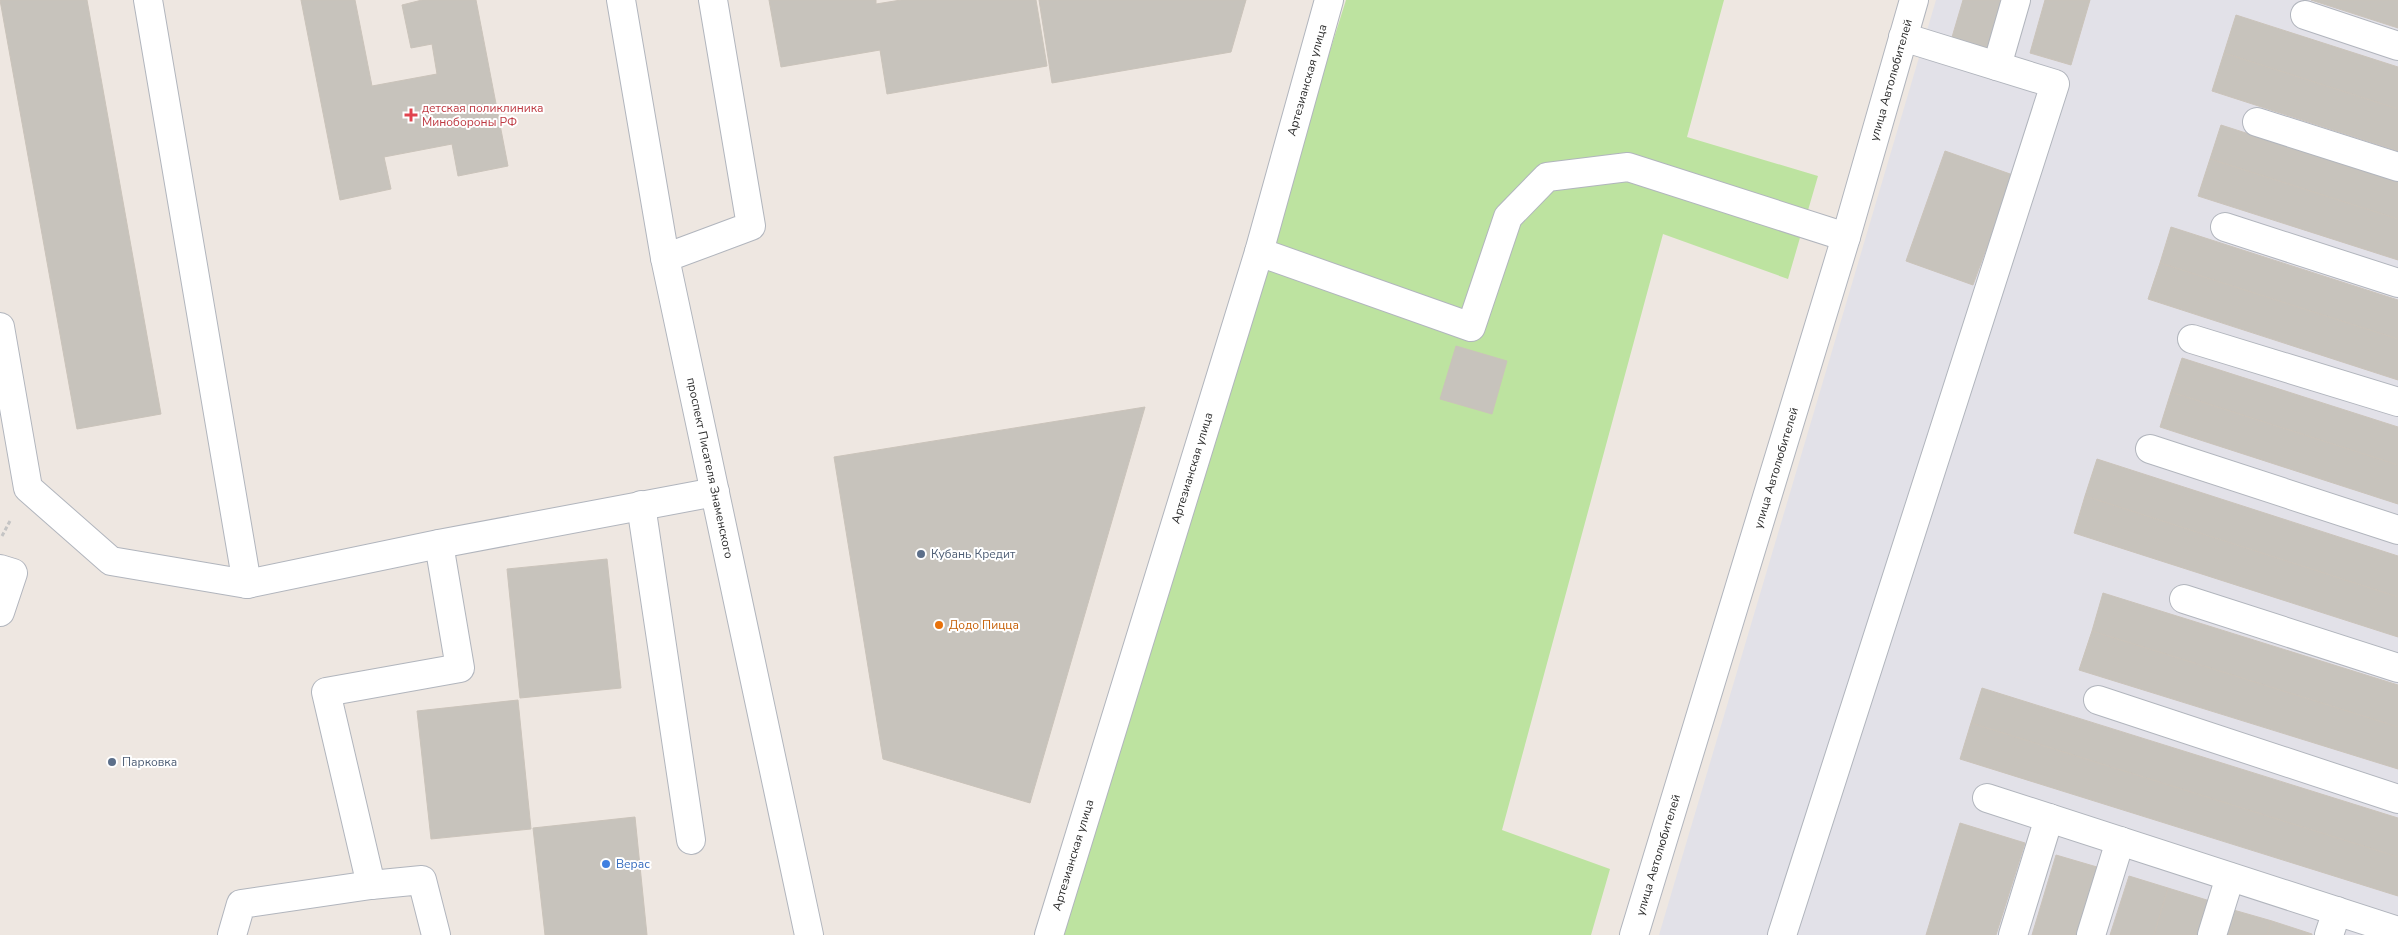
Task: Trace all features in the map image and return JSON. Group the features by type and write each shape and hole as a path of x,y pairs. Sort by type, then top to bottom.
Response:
{"street":[{"path":"148,0 247,584"},
{"name":"проспект Писателя Знаменского","path":"621,0 665,258 809,935"},
{"path":"665,258 751,226 713,0"},
{"name":"Артезианская улица","path":"1049,935 1259,252 1329,0"},
{"name":"улица Автолюбителей","path":"1634,935 1846,237 1914,0"},
{"path":"1997,66 2016,0"},
{"path":"2305,15 2398,46"},
{"path":"1782,935 2054,84 1903,37"},
{"path":"2258,122 2398,167"},
{"path":"1259,252 1471,327 1508,217 1547,176 1628,167 1846,237"},
{"path":"2225,227 2398,283"},
{"path":"0,327 28,488 111,561 247,584 439,544 715,492"},
{"path":"2192,339 2398,402"},
{"path":"2150,449 2398,530"},
{"path":"641,505 691,840"},
{"path":"371,885 326,692 460,668 439,544"},
{"path":"0,569 13,573 0,612"},
{"path":"2184,599 2398,668"},
{"path":"2098,700 2398,799"},
{"path":"1987,798 2230,877 2333,923 2398,931"},
{"path":"2013,935 2049,818"},
{"path":"2091,935 2120,841"},
{"path":"2212,935 2230,877"},
{"path":"232,935 241,904 371,885 422,880 436,935"}],"shaded area":[{"path":"1936,0 2398,0 2398,935 1659,935"}],"green space":[{"path":"1346,0 1724,0 1687,137 1818,176 1788,279 1663,234 1502,830 1610,869 1591,935 1052,935"}],"building":[{"path":"0,0 87,0 161,414 77,429"},
{"name":"детская поликлиника Минобороны РФ","path":"301,0 355,0 372,86 437,74 432,44 411,48 402,5 422,0 476,0 508,166 458,176 452,144 384,157 391,189 340,200"},
{"path":"769,0 876,0 876,4 901,0 1036,0 1047,66 887,94 880,50 781,67"},
{"path":"1039,0 1246,0 1231,52 1052,83"},
{"path":"1963,0 2004,0 1988,55 1950,44"},
{"path":"2045,0 2090,0 2071,65 2030,53"},
{"path":"2311,0 2398,0 2398,28"},
{"path":"2236,15 2398,67 2398,109 2224,53"},
{"path":"2224,53 2398,109 2398,151 2212,91"},
{"path":"2221,125 2398,182 2398,219 2210,159"},
{"path":"1945,151 2013,175 1973,285 1906,261"},
{"path":"2210,159 2398,219 2398,260 2198,196"},
{"path":"2171,227 2398,300 2398,339 2160,263"},
{"path":"2160,263 2398,339 2398,380 2148,299"},
{"path":"1456,346 1507,361 1492,414 1440,399"},
{"path":"2182,358 2398,427 2398,465 2171,392"},
{"path":"2171,392 2398,465 2398,504 2160,427"},
{"path":"1145,407 1030,803 883,759 834,457"},
{"path":"2097,459 2398,556 2398,597 2085,496"},
{"path":"2085,496 2398,597 2398,637 2074,533"},
{"path":"607,559 621,688 520,698 507,569"},
{"path":"2103,593 2398,685 2398,727 2092,631"},
{"path":"2092,631 2398,727 2398,769 2079,670"},
{"path":"1982,688 2398,818 2398,857 1971,723"},
{"path":"518,700 531,829 431,839 417,711"},
{"path":"1971,723 2398,857 2398,896 1960,759"},
{"path":"635,817 647,935 545,935 533,828"},
{"path":"1960,823 2025,843 1996,935 1926,935"},
{"path":"2056,855 2097,867 2077,935 2032,935"},
{"path":"2129,876 2168,888 2154,935 2110,935"},
{"path":"2168,888 2210,901 2200,935 2154,935"},
{"path":"2230,909 2272,921 2267,935 2222,935"},
{"path":"2272,921 2312,934 2312,935 2267,935"}],"place":[{"name":"детская поликлиника Минобороны РФ","path":"411,115"},
{"name":"Кубань Кредит","path":"921,554"},
{"name":"Додо Пицца","path":"939,625"},
{"name":"Парковка","path":"112,762"},
{"name":"Верас","path":"606,864"}]}
